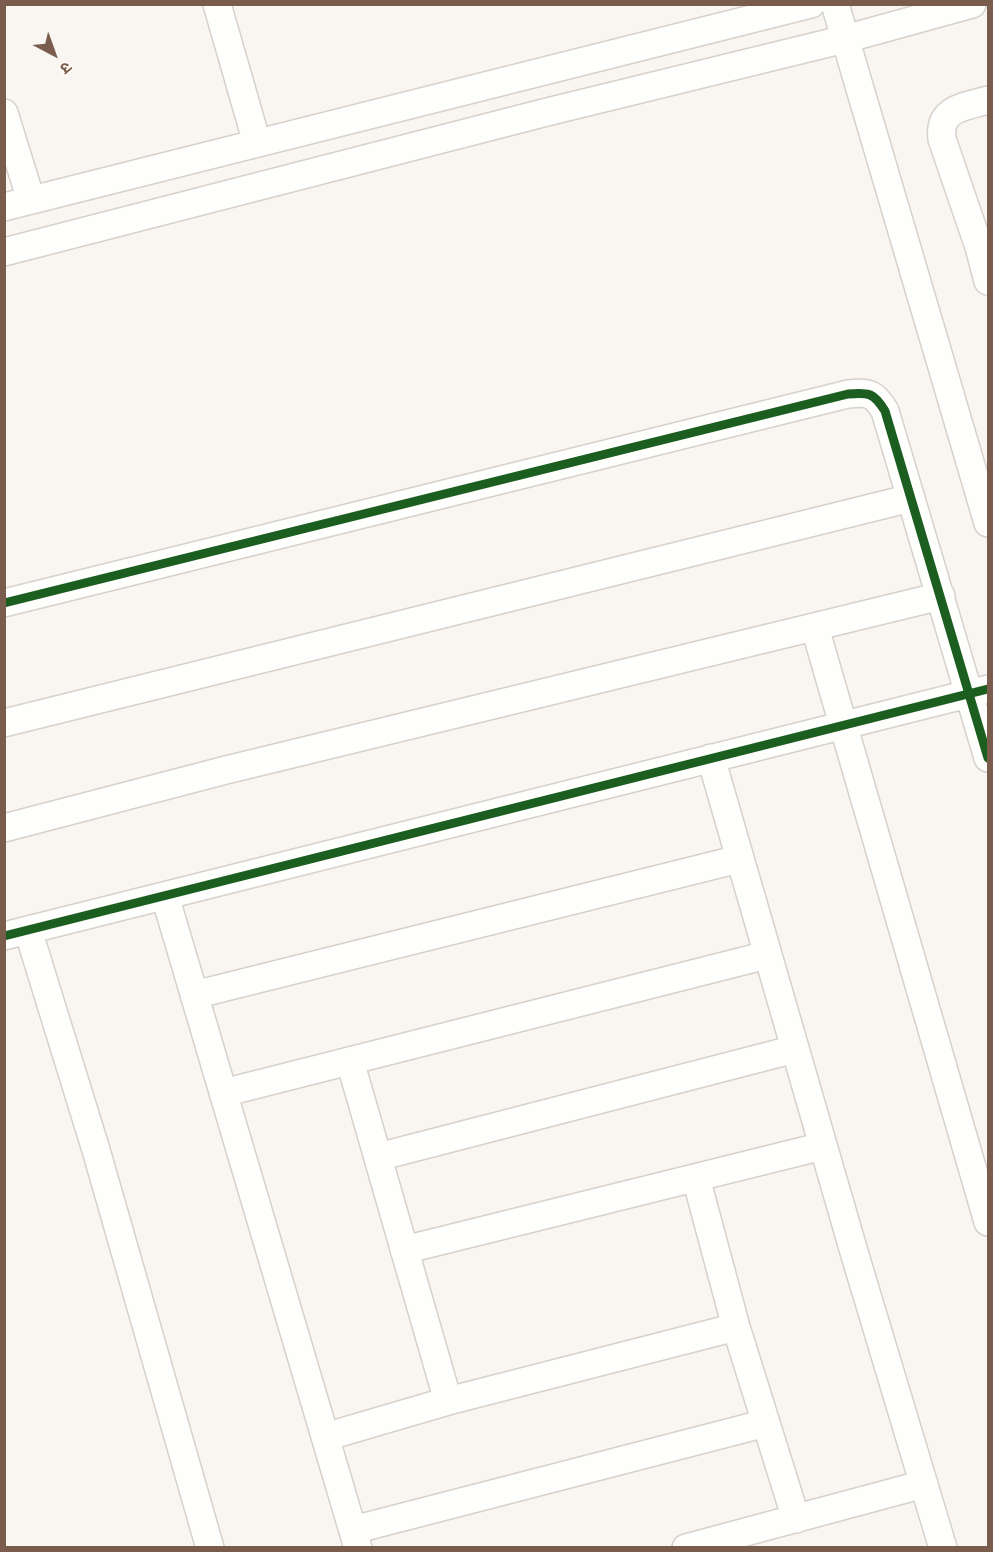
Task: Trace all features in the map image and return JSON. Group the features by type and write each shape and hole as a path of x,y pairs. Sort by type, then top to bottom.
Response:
{"street":[{"path":"217,4 257,144"},
{"path":"4,207 811,4"},
{"path":"835,4 988,523"},
{"path":"4,252 548,112 845,39 972,4"},
{"path":"988,100 957,109 946,116 940,127 942,139 984,246 988,281"},
{"path":"4,113 31,200"},
{"path":"4,603 848,394 864,393 878,399 885,411 941,596 979,691 988,758"},
{"path":"4,723 912,498"},
{"path":"4,828 225,770 941,596"},
{"path":"815,628 842,726 984,1191 988,1222"},
{"path":"210,1548 96,1150 16,933 979,691"},
{"path":"711,759 943,1548"},
{"path":"194,995 739,859"},
{"path":"165,896 355,1539 766,1424"},
{"path":"223,1093 767,955"},
{"path":"378,1157 795,1049"},
{"path":"350,1061 448,1401"},
{"path":"404,1250 823,1146"},
{"path":"696,1178 736,1327 796,1519"},
{"path":"325,1437 448,1401 736,1327"},
{"path":"686,1548 924,1484"}],"cycle path":[{"path":"4,603 848,394 861,393 874,397 885,411 988,758"},
{"path":"4,936 988,689"}]}
